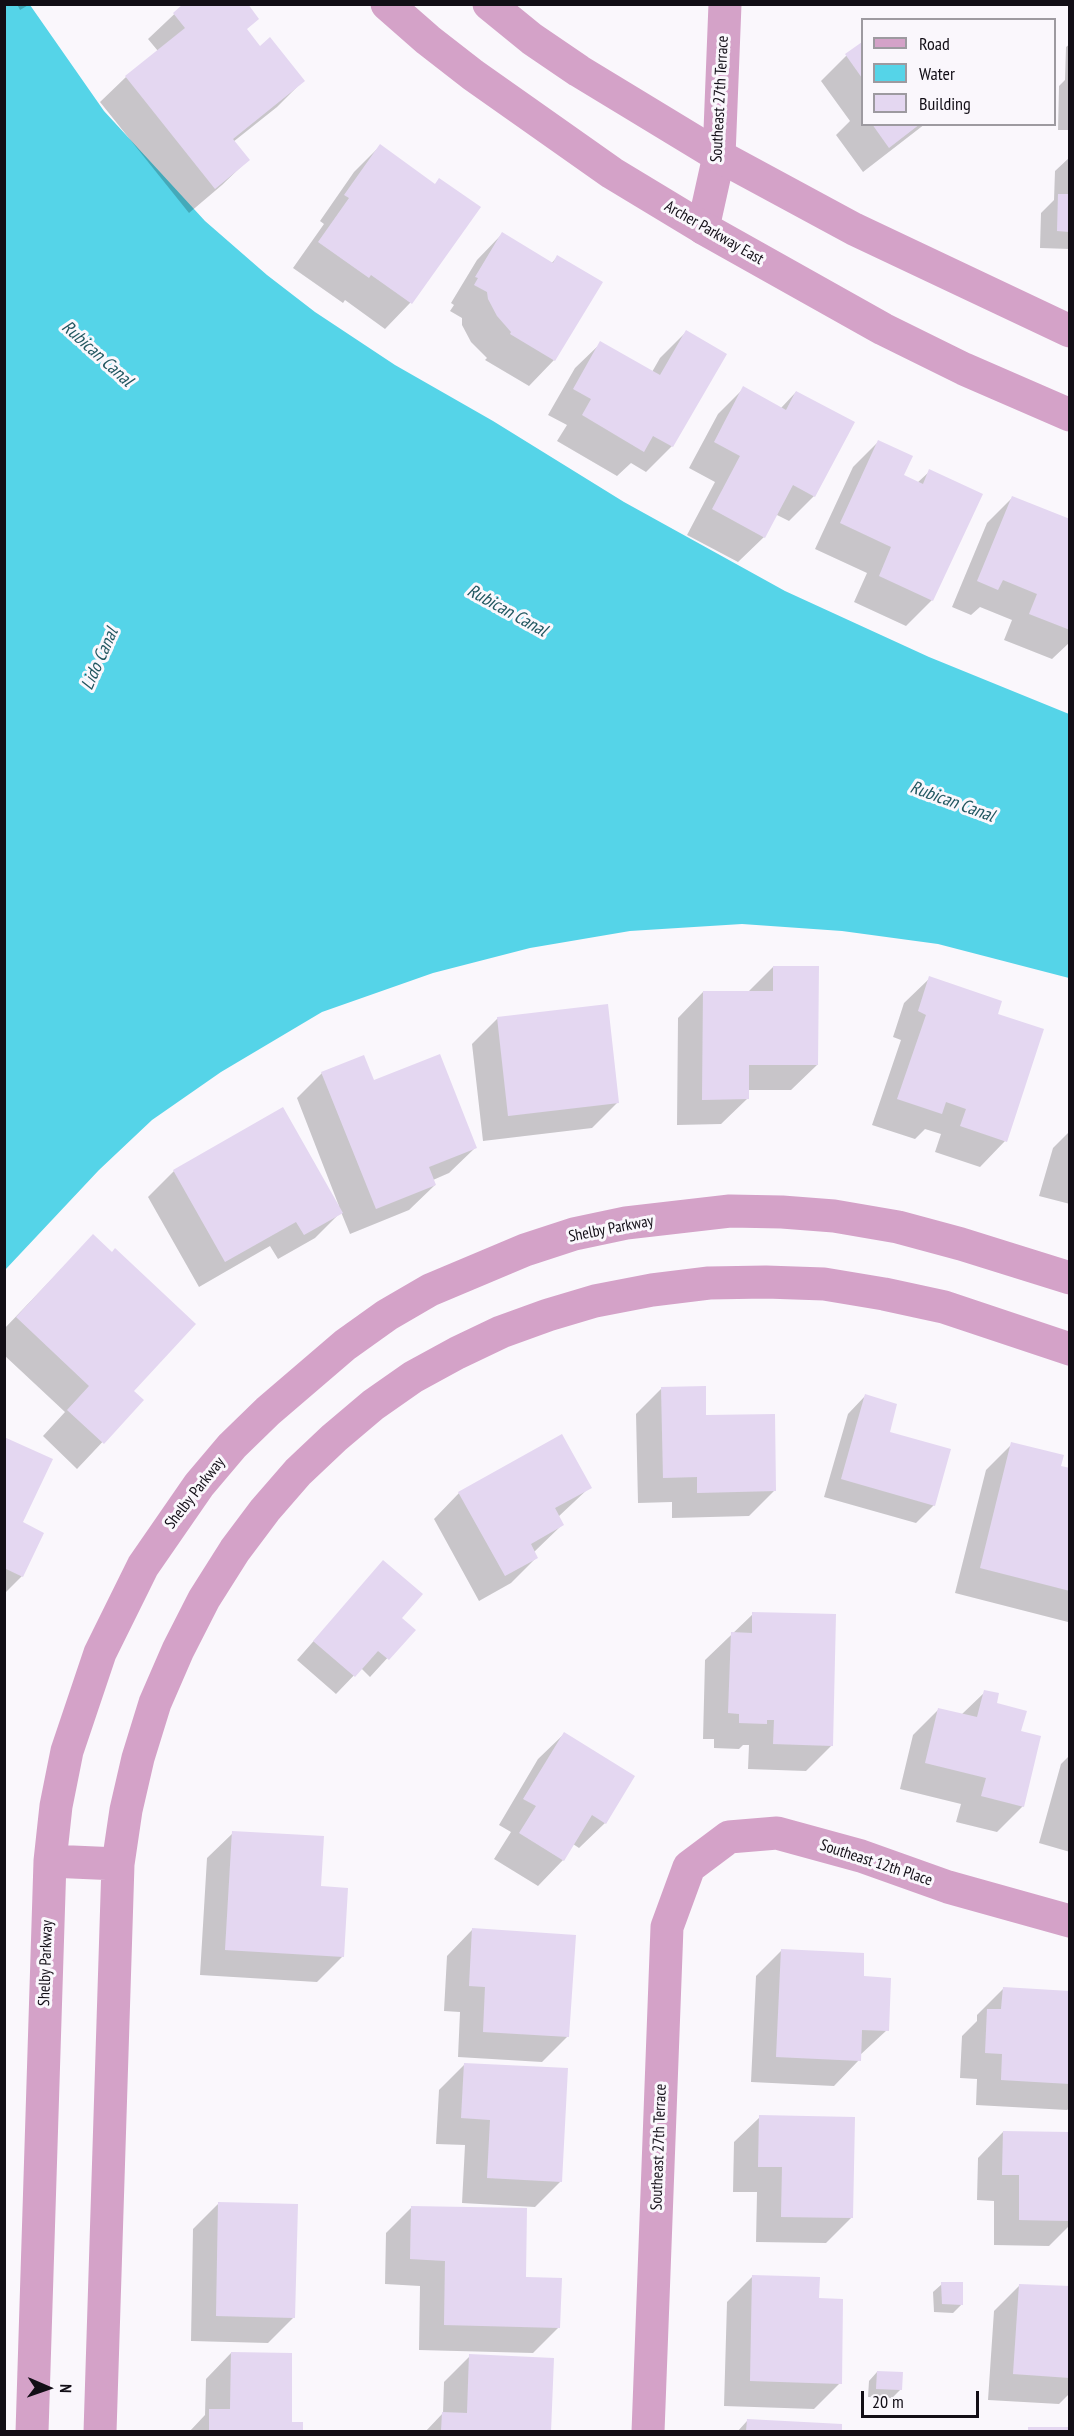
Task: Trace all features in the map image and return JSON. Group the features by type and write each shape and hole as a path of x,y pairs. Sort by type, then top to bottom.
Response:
{"street":[{"name":"Archer Parkway East","path":"387,4 473,75 612,173 703,228 883,329 964,369 1070,415"},
{"path":"489,4 532,39 579,71 719,156 854,229 1070,331"},
{"name":"Southeast 27th Terrace","path":"703,228 719,156 725,4"},
{"name":"Shelby Parkway","path":"32,2432 50,1861 56,1806 67,1751 100,1653 143,1566 169,1525 199,1485 268,1411 345,1344 387,1315 421,1295 495,1261 574,1234 626,1223 730,1211 824,1215 898,1227 1070,1278"},
{"path":"100,2432 118,1864 126,1810 138,1758 155,1703 204,1599 235,1550 278,1495 334,1438 413,1377 501,1332 595,1301 652,1290 709,1283 824,1284 934,1305 1002,1325 1070,1349"},
{"name":"Southeast 12th Place","path":"689,1867 729,1837 777,1833 861,1856 948,1887 1070,1921"},
{"path":"50,1861 118,1864"},
{"name":"Southeast 27th Terrace","path":"648,2432 667,1927 689,1867"}],"water":[{"path":"4,5 30,5 104,111 205,221 267,275 315,312 395,365 493,421 624,502 785,591 929,657 1069,714 1069,978 938,944 842,931 742,924 630,931 530,948 433,973 322,1012 221,1072 152,1120 99,1170 5,1270"}],"building":[{"path":"183,4 248,4 259,19 247,29 260,46 270,37 305,81 233,139 250,160 215,189 125,76 185,28 173,13"},
{"path":"861,43 861,77 845,54"},
{"path":"873,126 917,126 889,148"},
{"path":"380,144 435,184 439,178 481,207 412,304 371,275 369,278 318,242 349,198 344,195"},
{"path":"1058,194 1070,194 1070,232 1057,231"},
{"path":"502,232 553,263 557,255 603,282 555,361 510,334 511,332 497,316 487,292 474,285 478,278 475,277"},
{"path":"686,330 727,354 673,447 653,436 644,452 582,415 591,399 573,389 600,341 660,375"},
{"path":"743,386 786,410 796,391 855,422 815,497 793,485 765,538 712,509 740,456 714,442"},
{"path":"878,440 913,456 904,475 923,484 929,469 983,494 933,601 879,576 891,547 840,523"},
{"path":"1012,496 1070,519 1070,630 1029,614 1037,594 1003,580 998,590 977,581"},
{"path":"773,966 819,966 818,1065 749,1065 749,1099 702,1100 703,991 773,991"},
{"path":"929,976 1002,1001 998,1014 1044,1029 1007,1142 960,1126 966,1109 946,1102 942,1114 897,1099 926,1015 918,1011"},
{"path":"608,1004 619,1103 508,1116 497,1017"},
{"path":"440,1054 477,1148 429,1167 436,1185 376,1209 321,1072 364,1055 374,1080"},
{"path":"283,1107 343,1213 304,1235 296,1222 225,1262 173,1170"},
{"path":"93,1234 112,1252 115,1248 196,1324 134,1391 144,1400 104,1444 67,1410 89,1386 16,1317"},
{"path":"706,1386 706,1415 775,1414 776,1491 697,1493 697,1477 663,1478 661,1387"},
{"path":"865,1394 897,1404 890,1432 951,1449 935,1506 841,1479"},
{"path":"562,1434 592,1488 555,1508 564,1525 531,1544 538,1558 505,1576 458,1492"},
{"path":"4,1437 53,1459 23,1522 44,1533 23,1577 4,1568"},
{"path":"1011,1442 1064,1455 1061,1466 1070,1468 1070,1591 980,1568"},
{"path":"383,1560 423,1594 402,1618 416,1630 389,1660 378,1651 355,1677 313,1641"},
{"path":"752,1612 836,1614 833,1746 773,1744 774,1720 767,1720 767,1724 739,1723 739,1714 728,1713 731,1632 752,1633"},
{"path":"984,1690 999,1693 997,1703 1027,1711 1021,1731 1041,1736 1024,1807 981,1796 986,1778 925,1763 938,1708 977,1717"},
{"path":"564,1732 635,1776 606,1824 592,1815 564,1861 519,1833 536,1806 523,1799"},
{"path":"232,1831 324,1836 321,1886 348,1888 344,1957 225,1950"},
{"path":"472,1928 576,1935 569,2037 483,2032 485,1987 469,1986"},
{"path":"781,1949 864,1953 864,1976 891,1978 889,2031 862,2030 861,2061 776,2057"},
{"path":"1003,1987 1070,1991 1070,2084 1001,2080 1002,2054 985,2053 987,2009 1001,2009"},
{"path":"464,2063 568,2068 562,2182 487,2178 490,2120 461,2118"},
{"path":"759,2115 855,2117 853,2218 781,2217 782,2167 758,2167"},
{"path":"1003,2131 1070,2132 1070,2221 1019,2220 1019,2175 1002,2175"},
{"path":"218,2202 298,2204 295,2318 216,2316"},
{"path":"411,2206 527,2208 526,2277 562,2278 560,2328 444,2325 445,2261 410,2259"},
{"path":"752,2275 820,2277 819,2298 843,2299 842,2384 750,2381"},
{"path":"941,2282 963,2282 963,2305 942,2304"},
{"path":"1019,2284 1070,2286 1070,2378 1013,2374"},
{"path":"231,2352 292,2353 292,2422 303,2422 303,2432 209,2432 209,2409 230,2409"},
{"path":"469,2354 554,2358 551,2432 441,2432 442,2412 467,2413"},
{"path":"877,2371 903,2372 902,2390 876,2389"},
{"path":"747,2419 842,2424 842,2432 746,2432"},
{"path":"1028,2427 1070,2427 1070,2432 1028,2432"}],"water label":[{"name":"Rubican Canal","path":"97,354"},
{"name":"Rubican Canal","path":"507,611"},
{"name":"Lido Canal","path":"100,659"},
{"name":"Rubican Canal","path":"952,802"}]}
